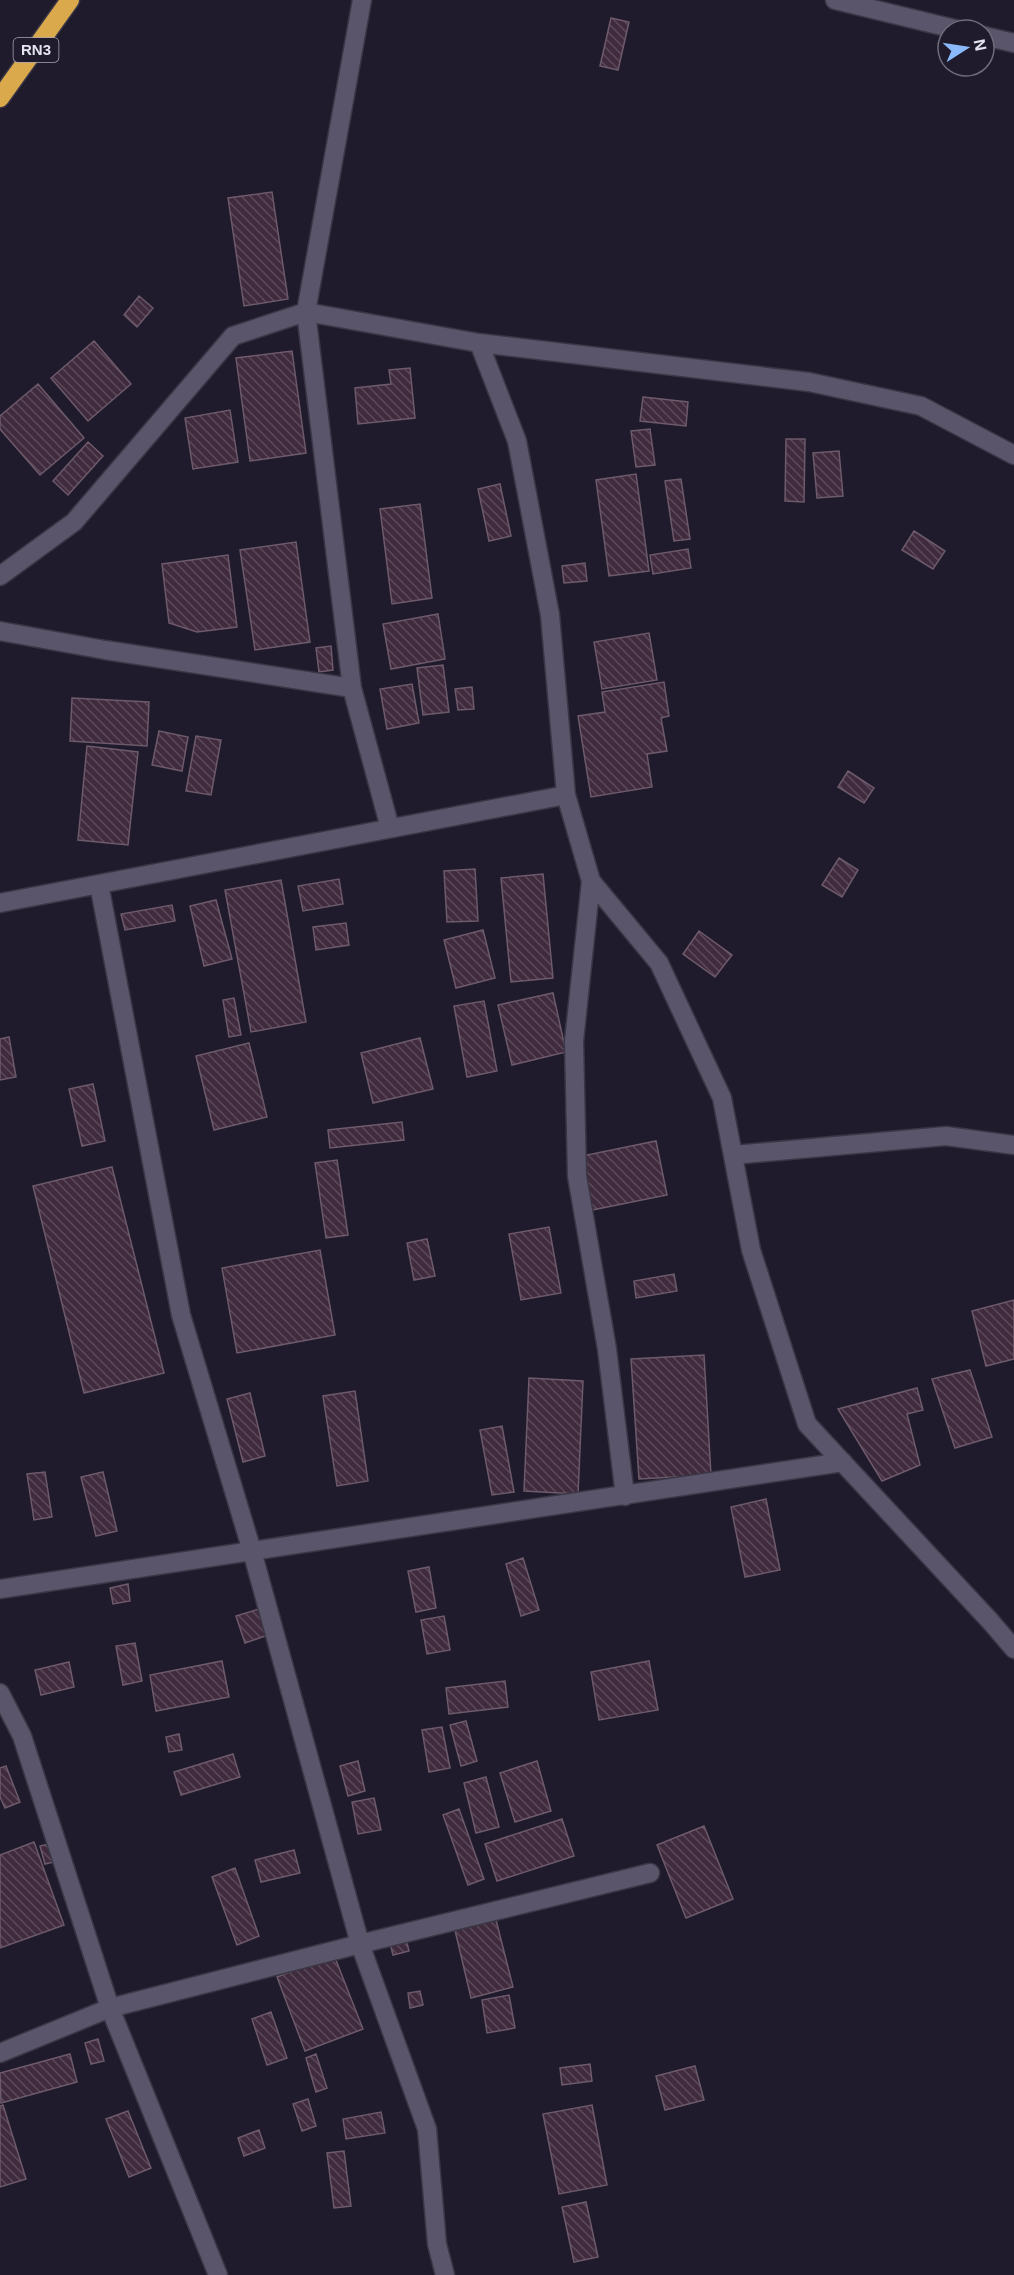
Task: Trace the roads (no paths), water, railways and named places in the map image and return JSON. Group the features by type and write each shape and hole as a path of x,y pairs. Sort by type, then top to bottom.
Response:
{"highway":[{"name":"RN3","path":"0,98 70,0"}],"street":[{"path":"362,0 306,312 352,688 390,828"},
{"path":"835,0 936,24"},
{"path":"996,39 1014,43"},
{"path":"0,576 74,522 233,336 306,312 479,343 809,382 921,406 1014,455"},
{"path":"479,343 518,441 550,615 566,795 591,881 574,1041 577,1176 607,1349 625,1496"},
{"path":"0,632 352,688"},
{"path":"0,903 566,795"},
{"path":"591,881 659,963 722,1098 751,1250 807,1424 1014,1649"},
{"path":"99,884 181,1315 252,1551 360,1944 428,2129 437,2244 445,2275"},
{"path":"733,1155 946,1136 1014,1145"},
{"path":"0,1589 843,1462"},
{"path":"0,1692 22,1736 110,2008 219,2275"},
{"path":"0,2053 110,2008 651,1873"}]}
